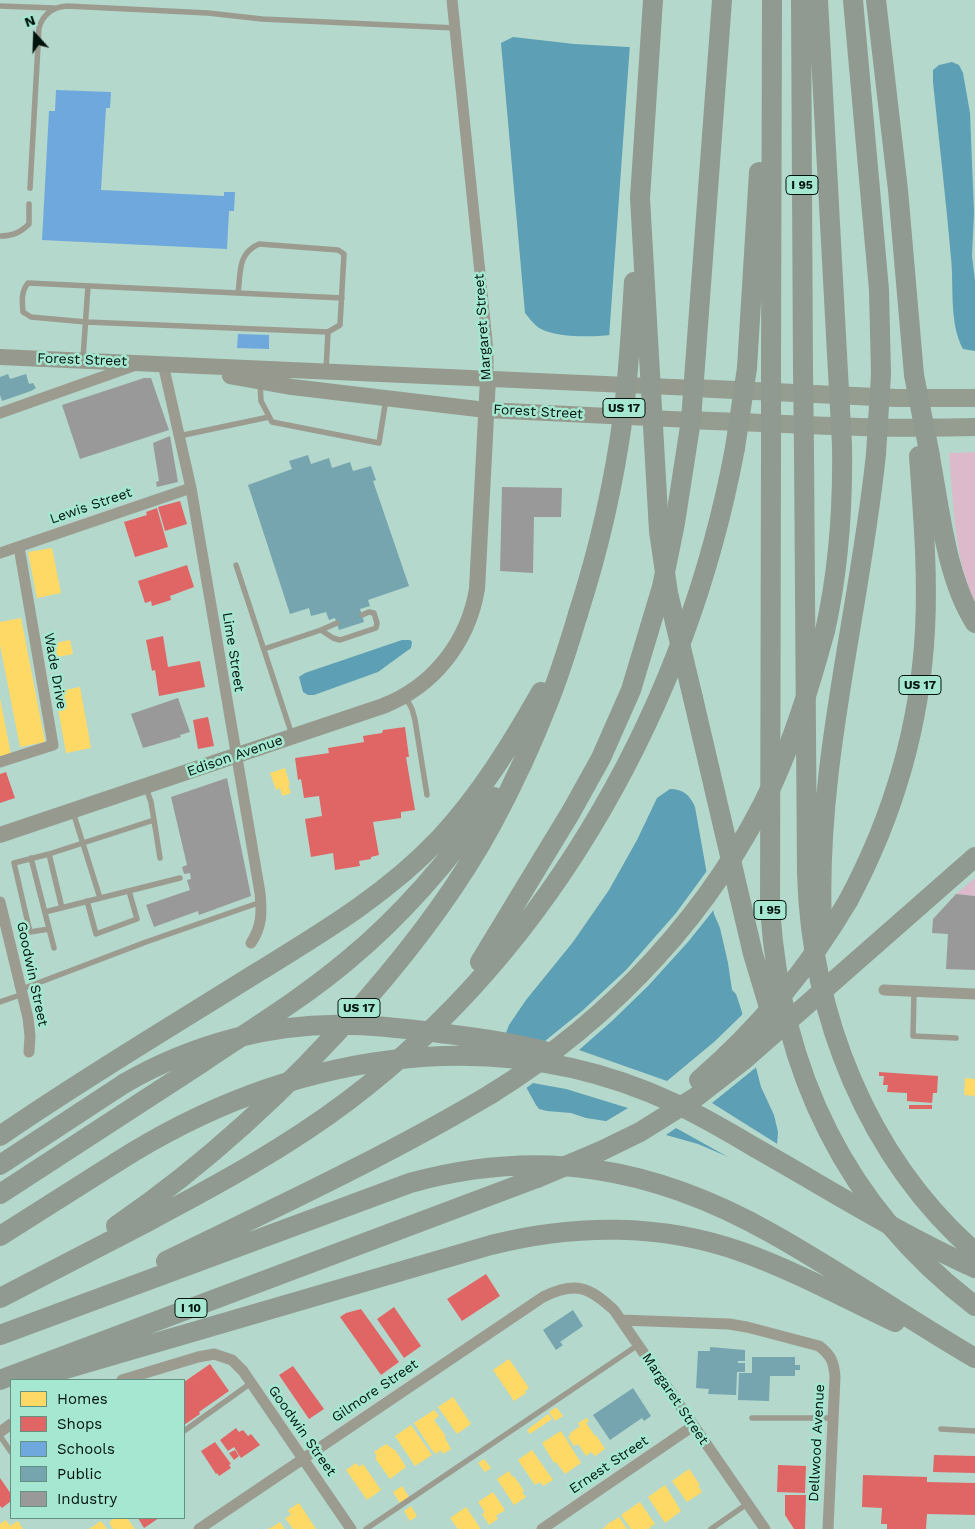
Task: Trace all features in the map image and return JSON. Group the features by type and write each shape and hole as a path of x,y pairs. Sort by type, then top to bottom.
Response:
{"highway":[{"name":"US 17","path":"4,1295 86,1246 132,1215 177,1181 254,1115 317,1055 388,975 448,895 492,824 531,742 556,682 603,526 620,437 628,369 653,0"},
{"path":"414,1046 456,996 494,940 583,791 612,734 631,690 662,587 675,523 691,420 722,0"},
{"path":"4,1295 183,1203 274,1151 351,1098 414,1046 458,1004 523,926 570,861 619,779 663,687 694,608 717,533 735,448 747,368 770,0"},
{"name":"I 95","path":"770,0 770,883 777,978 788,1026 807,1085 825,1126 860,1184 891,1226 922,1261 975,1306"},
{"name":"I 95","path":"801,0 807,896 815,964 824,1003 836,1041 860,1098 892,1154 937,1214 975,1252"},
{"path":"9,1332 145,1272 324,1184 453,1116 535,1066 576,1035 623,992 655,959 686,922 728,864 773,783 809,689 825,631 837,568 841,530 841,422 818,0"},
{"path":"836,1041 822,930 821,891 824,837 836,713 868,526 876,454 881,374 879,290 853,0"},
{"path":"876,0 898,190 914,375 925,456 952,569 963,600 975,623"},
{"path":"640,198 658,524 668,592 753,954 765,996 788,1056 825,1126"},
{"name":"US 17","path":"537,1178 618,1138 657,1112 711,1070 755,1026 790,987 818,949 848,901 867,864 890,806 910,739 919,696 924,651 926,605 925,456"},
{"path":"0,1136 77,1085 343,918 380,892 408,868 450,827 495,767 550,677 578,614"},
{"path":"0,1194 277,1014 349,960 406,907 437,873 493,800 531,742"},
{"path":"537,1178 640,1132 696,1097 745,1058 975,857"},
{"path":"0,1165 125,1083 152,1068 182,1055 235,1037 291,1027 349,1024 406,1029 512,1043 578,1062 699,1116 920,1241 975,1268"},
{"path":"0,1236 170,1130 232,1101 298,1078 372,1062 433,1056 502,1057 548,1063 637,1087"},
{"path":"9,1332 410,1183 478,1168 526,1164 595,1169 640,1179 728,1211 790,1244 975,1359"},
{"name":"I 10","path":"0,1380 537,1178"},
{"path":"31,1379 491,1245 559,1232 605,1229 675,1235 742,1252 785,1270 975,1359"}],"main road":[{"name":"Forest Street","path":"0,357 904,398 975,398"},
{"name":"Forest Street","path":"163,364 260,381 486,410 842,427 975,427"},
{"name":"Margaret Street","path":"454,650 469,622 477,589 488,379"},
{"name":"Edison Avenue","path":"0,835 376,709 405,696 432,676 454,650"}],"street":[{"name":"Margaret Street","path":"452,0 488,351 488,379"},
{"path":"0,413 142,363"},
{"name":"Lime Street","path":"163,364 191,488 261,902 261,922 251,943"},
{"name":"Lewis Street","path":"0,553 191,488"},
{"name":"Wade Drive","path":"0,762 53,745 19,547"},
{"name":"Goodwin Street","path":"0,902 30,1029 29,1052"},
{"path":"884,990 975,994"},
{"name":"Margaret Street","path":"572,1288 590,1291 599,1296 614,1310 765,1529"},
{"name":"Gilmore Street","path":"199,1529 543,1297 552,1292 572,1288"},
{"name":"Dellwood Avenue","path":"621,1320 730,1324 747,1327 819,1346 832,1358 835,1377 828,1529"},
{"name":"Goodwin Street","path":"125,1379 214,1354 224,1356 236,1363 351,1529"},
{"name":"Ernest Street","path":"542,1529 693,1426"}],"lane":[{"path":"0,6 56,8 67,6 208,13 262,19 455,28"},
{"path":"30,188 38,32 42,20 56,8"},
{"path":"0,236 9,236 22,231 29,224 29,204"},
{"path":"238,293 243,257 250,248 259,244 338,250 344,254 342,298 340,325 328,332 86,322 31,317 23,312 22,301 24,288 28,283 342,298"},
{"path":"83,360 88,286"},
{"path":"326,371 328,332"},
{"path":"260,381 261,400 272,422 379,443 386,398"},
{"path":"179,436 269,417"},
{"path":"236,564 292,737"},
{"path":"321,630 340,640 376,628 377,623 374,613 369,612 362,615"},
{"path":"264,649 337,623"},
{"path":"405,696 414,714 427,795"},
{"path":"145,786 151,802 160,858"},
{"path":"73,810 100,898"},
{"path":"49,929 30,932 14,863 49,854 154,820"},
{"path":"49,854 62,908"},
{"path":"31,858 54,948"},
{"path":"45,912 180,878"},
{"path":"87,901 96,934 137,919 129,890"},
{"path":"0,1002 155,939 261,902"},
{"path":"914,992 913,1036 956,1038"},
{"path":"366,1529 638,1346"},
{"path":"185,1430 251,1383"},
{"path":"752,1418 833,1418"},
{"path":"941,1429 975,1431"},
{"path":"0,1436 10,1451"},
{"path":"711,1529 747,1504"}],"shaded area":[{"path":"975,452 975,602 962,567 958,548 949,453"},
{"path":"975,878 975,896 956,894"}],"water":[{"path":"513,37 574,44 647,48 611,335 575,336 548,332 536,326 525,313 501,43"},
{"path":"952,62 959,65 963,73 970,113 974,212 972,256 975,281 975,351 963,349 954,316 951,258 933,82 933,70 939,65"},
{"path":"402,640 410,640 412,642 411,648 378,672 314,695 308,695 303,692 299,677 305,673"},
{"path":"670,789 679,790 686,794 695,807 714,914 720,928 732,990 736,994 741,1009 761,1087 774,1115 778,1132 777,1145 733,1159 698,1144 659,1133 586,1118 571,1113 539,1109 525,1085 504,1038 509,1025 526,1000 573,942 609,890 637,840 657,798"}],"pier":[{"path":"630,44 647,45 638,307 624,331 609,338"},
{"path":"709,868 716,907 688,942 648,986 579,1050 667,1081 714,1042 745,1012 759,1065 712,1103 779,1145 775,1152 760,1162 751,1164 737,1162 676,1128 663,1137 603,1123 628,1108 566,1089 533,1083 525,1089 512,1073 545,1041 582,1011 626,970 676,913"}],"building: Homes":[{"path":"52,548 61,593 37,598 28,552"},
{"path":"21,618 45,742 20,747 0,645 0,622"},
{"path":"70,640 73,654 48,659 45,645"},
{"path":"80,687 91,748 66,753 55,692"},
{"path":"0,698 11,755 0,756"},
{"path":"285,768 291,793 282,796 280,788 276,790 270,773"},
{"path":"965,1078 975,1079 975,1096 964,1095"},
{"path":"509,1359 529,1388 525,1391 526,1393 514,1401 493,1370"},
{"path":"453,1397 471,1424 457,1434 438,1407"},
{"path":"556,1407 563,1416 555,1421 549,1412"},
{"path":"434,1410 439,1416 434,1420 445,1435 451,1449 443,1454 441,1450 436,1454 431,1449 414,1423"},
{"path":"548,1414 552,1419 530,1434 527,1430"},
{"path":"587,1418 589,1421 586,1423 605,1449 595,1456 591,1452 586,1456 578,1444 574,1446 568,1437 570,1433 580,1426 578,1423"},
{"path":"411,1425 432,1455 415,1466 395,1436"},
{"path":"561,1431 581,1463 565,1474 556,1462 554,1463 542,1443"},
{"path":"386,1444 396,1451 406,1467 390,1479 375,1458 377,1456 374,1452"},
{"path":"532,1450 553,1480 543,1486 540,1482 535,1485 518,1460"},
{"path":"484,1459 491,1468 485,1472 478,1463"},
{"path":"356,1463 359,1467 363,1464 381,1490 367,1500 346,1470"},
{"path":"689,1469 700,1485 698,1486 702,1492 687,1502 672,1481"},
{"path":"509,1471 524,1491 522,1492 526,1497 514,1505 497,1479"},
{"path":"665,1485 681,1511 665,1523 648,1497"},
{"path":"402,1486 409,1497 400,1503 393,1492"},
{"path":"493,1492 505,1510 496,1516 498,1519 489,1525 482,1514 485,1512 478,1502"},
{"path":"640,1502 655,1524 650,1529 631,1529 621,1515"},
{"path":"299,1503 316,1529 293,1529 285,1518 291,1515 288,1510"},
{"path":"411,1506 417,1516 410,1521 404,1511"},
{"path":"466,1507 480,1529 458,1529 450,1518"},
{"path":"619,1517 627,1529 602,1529 606,1525"},
{"path":"114,1519 128,1519 135,1529 113,1529 109,1522"},
{"path":"6,1520 10,1526 18,1521 23,1529 0,1529 0,1524"},
{"path":"101,1521 107,1529 89,1529"},
{"path":"280,1522 285,1529 268,1529 274,1526"}],"building: Shops":[{"path":"180,501 187,524 165,531 158,507"},
{"path":"157,508 168,547 135,557 124,522 147,515 146,512"},
{"path":"187,565 194,587 170,596 171,600 152,606 151,601 145,603 138,581"},
{"path":"163,636 168,667 200,661 205,687 159,696 155,670 152,671 146,640"},
{"path":"208,717 214,746 198,749 193,720"},
{"path":"405,727 409,757 406,757 415,810 401,812 401,818 373,822 379,855 371,857 371,859 359,861 360,866 335,870 333,853 311,857 305,819 322,816 319,796 304,798 301,779 298,780 295,758 329,753 328,748 364,742 363,736 382,733 383,730"},
{"path":"6,772 15,798 0,803 0,774"},
{"path":"879,1072 938,1076 937,1093 933,1093 932,1103 907,1101 907,1093 887,1092 888,1085 883,1085 884,1076 879,1076"},
{"path":"909,1105 932,1105 932,1109 909,1109"},
{"path":"486,1274 500,1296 462,1321 447,1299"},
{"path":"394,1307 421,1346 404,1358 377,1319"},
{"path":"361,1309 399,1362 381,1375 340,1317 346,1313"},
{"path":"210,1364 229,1391 185,1424 185,1381"},
{"path":"293,1366 324,1409 309,1419 279,1375"},
{"path":"236,1428 239,1432 243,1430 248,1436 251,1434 260,1445 241,1458 234,1447 228,1451 220,1440"},
{"path":"215,1442 231,1464 229,1465 231,1468 219,1476 201,1451"},
{"path":"235,1450 239,1456 234,1460 229,1453"},
{"path":"934,1455 975,1456 975,1473 933,1472"},
{"path":"778,1465 806,1466 805,1493 777,1492"},
{"path":"863,1475 927,1477 927,1482 975,1483 975,1515 927,1514 926,1529 887,1529 887,1524 881,1524 882,1508 862,1507"},
{"path":"0,1478 10,1493 10,1502 2,1508 0,1506"},
{"path":"785,1495 806,1495 805,1529 794,1529 785,1515"},
{"path":"139,1519 158,1519 144,1528"}],"building: Schools":[{"path":"56,90 111,92 110,108 106,108 101,190 224,196 224,192 235,192 234,211 229,211 227,249 42,240 49,111 55,111"},
{"path":"238,334 269,335 269,349 237,348"}],"building: Public":[{"path":"8,374 10,379 26,374 29,384 33,383 36,388 2,401 0,377"},
{"path":"308,455 311,464 329,458 332,468 350,462 353,471 371,466 376,480 373,481 409,586 368,600 370,606 360,609 364,622 339,630 335,618 329,620 326,612 311,616 309,608 290,614 248,485 292,469 289,461"},
{"path":"573,1310 583,1326 560,1342 563,1345 556,1350 543,1330"},
{"path":"710,1347 745,1350 745,1361 738,1361 738,1363 745,1363 745,1372 737,1372 736,1395 708,1394 709,1389 696,1388 698,1351 710,1351"},
{"path":"752,1357 795,1357 795,1365 800,1365 800,1370 795,1370 795,1376 770,1376 769,1401 738,1400 739,1373 752,1373"},
{"path":"633,1388 651,1416 644,1421 642,1418 610,1440 593,1415"}],"building: Industry":[{"path":"144,378 151,378 169,430 80,459 62,405"},
{"path":"170,436 178,482 157,487 156,482 159,481 153,443"},
{"path":"502,487 562,488 561,517 534,517 533,573 500,571"},
{"path":"178,698 190,732 180,735 181,737 143,748 131,714"},
{"path":"227,778 251,896 199,915 198,911 154,927 146,905 190,890 187,880 191,879 190,873 184,874 182,867 187,865 171,797"},
{"path":"956,894 975,896 975,970 946,969 948,934 932,933 933,919"}]}
